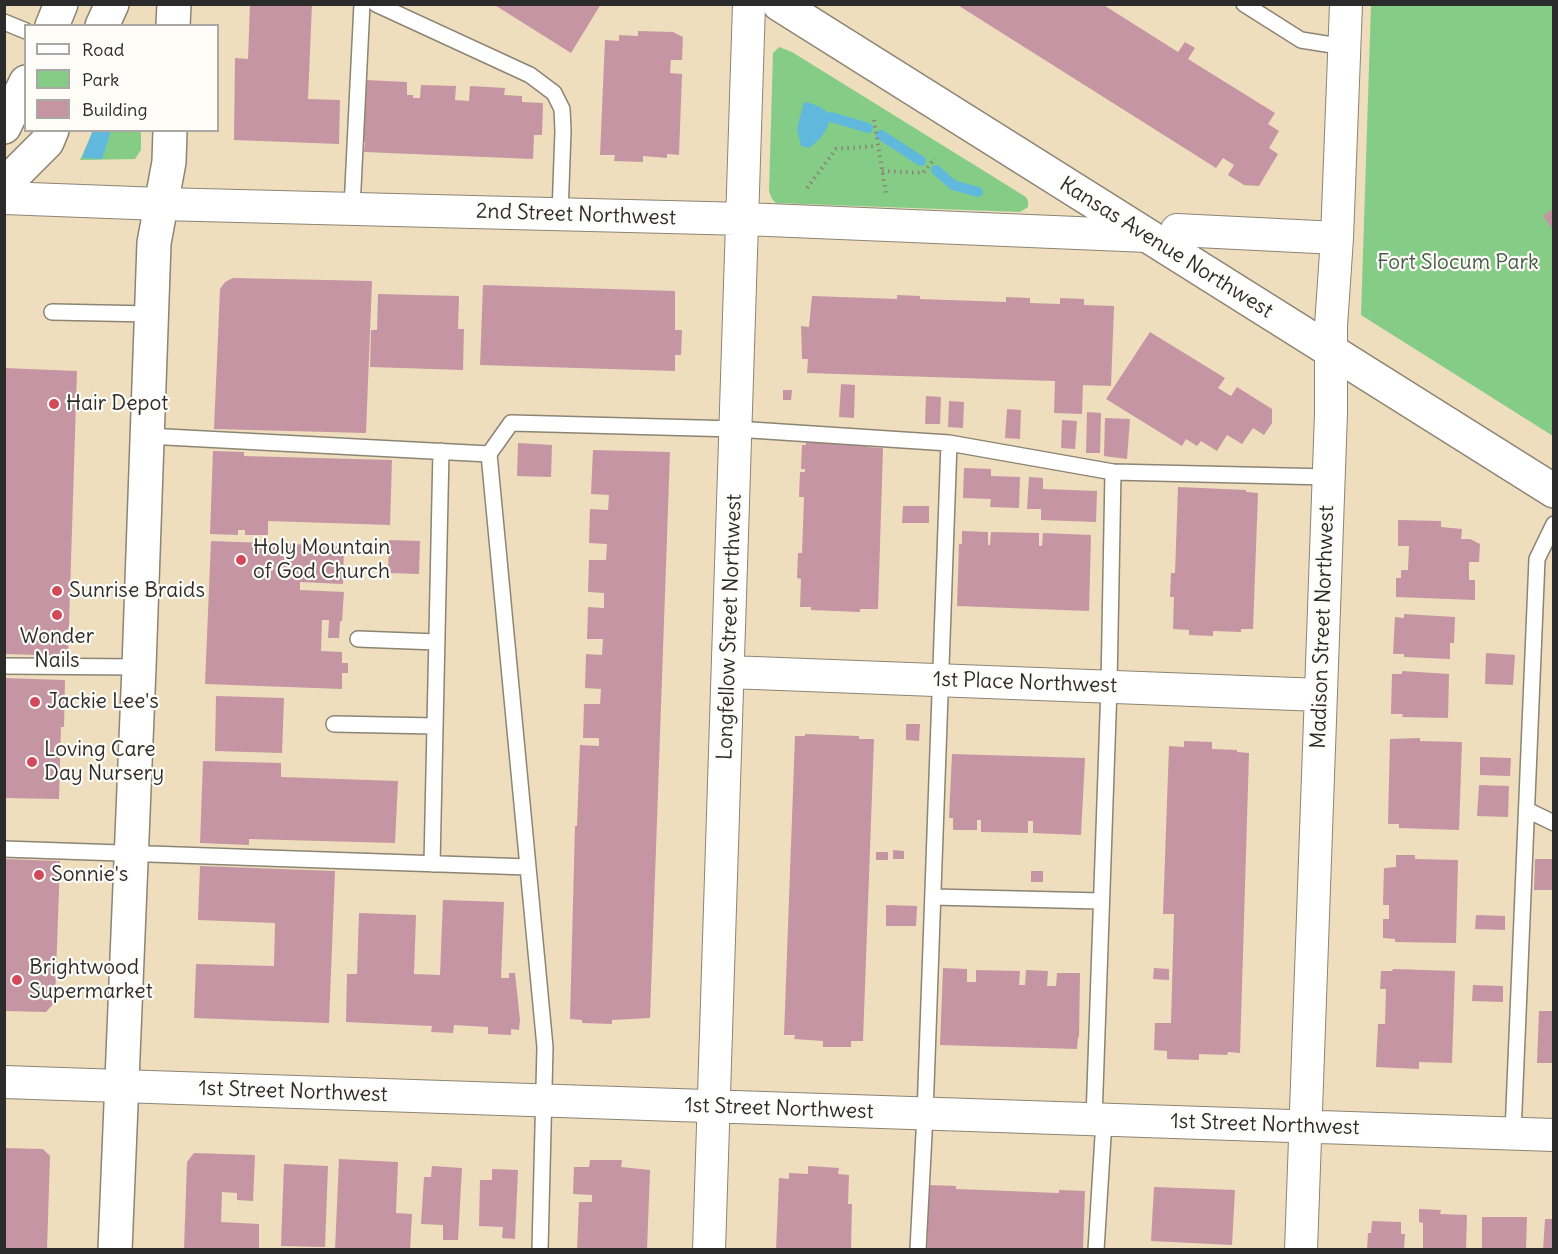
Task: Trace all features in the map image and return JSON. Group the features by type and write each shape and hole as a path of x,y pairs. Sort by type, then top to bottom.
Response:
{"street":[{"path":"53,24 62,4"},
{"path":"103,24 112,4"},
{"path":"173,24 174,4"},
{"name":"Longfellow Street Northwest","path":"709,1250 745,219 749,4"},
{"name":"Kansas Avenue Northwest","path":"779,4 1162,233 1331,338 1554,465"},
{"name":"Kansas Avenue Northwest","path":"818,4 1162,233"},
{"name":"Madison Street Northwest","path":"1301,1250 1329,477 1331,338 1346,4"},
{"path":"4,127 24,86"},
{"path":"4,185 47,142 51,132"},
{"path":"115,1250 154,243 169,162 170,132"},
{"name":"2nd Street Northwest","path":"4,198 1337,238"},
{"name":"Kansas Avenue Northwest","path":"1331,338 1554,491"},
{"name":"1st Place Northwest","path":"729,672 1321,695"},
{"name":"1st Street Northwest","path":"4,1082 1554,1135"}],"lane":[{"path":"352,208 362,4"},
{"path":"376,4 530,75 554,93 562,109 560,214"},
{"path":"1244,4 1300,40 1344,48"},
{"path":"4,22 24,30"},
{"path":"52,312 151,314"},
{"path":"540,1250 545,1047 489,454 511,423 736,429 949,442 1113,472 1329,477"},
{"path":"147,436 489,454"},
{"path":"918,1250 949,442"},
{"path":"432,864 441,451"},
{"path":"1096,1250 1101,901 1109,686 1113,472"},
{"path":"1513,1133 1537,559 1554,524"},
{"path":"358,639 437,642"},
{"path":"4,666 139,667"},
{"path":"334,724 435,726"},
{"path":"1527,810 1554,823"},
{"path":"4,849 528,867"},
{"path":"933,897 1101,901"}],"path":[{"path":"874,120 886,195"},
{"path":"805,192 836,149 877,146"},
{"path":"882,171 923,173 935,158"}],"green space":[{"name":"Fort Slocum Park","path":"1371,5 1553,5 1553,436 1361,315"},
{"path":"779,47 792,52 1026,197 1028,207 1020,212 776,203 769,191 773,53"},
{"path":"93,132 141,132 141,150 135,159 80,160"}],"water":[{"path":"804,102 819,107 831,117 823,134 809,148 801,146 797,129"},
{"path":"92,132 111,132 102,159 82,158"}],"building":[{"path":"250,4 312,4 308,99 340,100 339,144 234,140 235,58 248,59"},
{"path":"493,4 601,4 571,53"},
{"path":"956,4 1102,4 1178,52 1185,42 1195,48 1188,59 1275,113 1268,124 1279,131 1269,148 1278,154 1259,186 1244,185 1228,175 1234,165 1223,158 1216,168"},
{"path":"638,31 673,32 683,37 682,60 671,60 670,73 682,74 679,155 667,154 667,158 643,156 643,162 614,161 615,155 600,155 605,40 619,41 619,35 638,36"},
{"path":"365,80 407,82 407,95 413,95 413,98 420,98 421,85 456,86 455,100 469,101 470,86 505,88 504,95 522,96 522,102 543,103 542,135 534,135 533,159 364,152 365,142 362,142"},
{"path":"1554,208 1554,231 1543,216"},
{"path":"233,278 372,281 366,433 214,429 220,289 225,282"},
{"path":"483,285 675,291 675,330 682,330 681,355 675,355 675,371 480,365"},
{"path":"378,294 459,296 458,329 464,329 463,370 370,367 371,330 377,330"},
{"path":"897,295 920,296 920,299 1006,302 1006,297 1030,298 1030,303 1060,304 1060,298 1084,299 1084,305 1114,306 1111,386 1083,385 1082,414 1054,413 1055,381 807,373 808,359 802,359 801,326 809,327 812,296 897,299"},
{"path":"1150,332 1225,378 1218,388 1231,396 1237,387 1272,409 1272,423 1264,435 1253,428 1242,444 1227,435 1217,451 1201,441 1197,446 1186,439 1182,446 1106,399"},
{"path":"4,368 77,371 68,656 4,654"},
{"path":"841,384 855,385 854,418 839,417"},
{"path":"783,390 792,390 791,400 783,400"},
{"path":"926,396 941,397 940,424 925,424"},
{"path":"949,401 964,402 963,428 948,427"},
{"path":"1007,409 1021,410 1020,439 1005,438"},
{"path":"1087,412 1101,413 1100,453 1086,453"},
{"path":"1105,418 1130,419 1127,459 1104,456"},
{"path":"1062,420 1077,421 1075,449 1061,448"},
{"path":"806,440 867,444 867,447 883,448 878,609 860,609 860,612 811,610 811,607 800,607 801,579 797,578 798,553 802,553 804,497 799,497 800,472 805,472 805,469 801,469 802,445 806,445"},
{"path":"518,443 552,445 551,477 517,476"},
{"path":"593,450 670,452 650,1018 612,1020 612,1024 582,1023 582,1020 570,1019 575,826 577,826 580,745 599,746 599,738 583,738 584,704 600,704 601,689 585,688 586,654 602,655 603,639 587,639 588,607 604,608 604,593 588,592 589,560 606,560 607,544 589,543 590,509 608,510 609,495 591,494"},
{"path":"213,451 244,452 244,456 392,460 390,525 268,521 268,535 245,535 245,530 238,530 238,535 210,534"},
{"path":"964,468 991,469 991,476 1020,477 1019,508 990,507 991,499 963,498"},
{"path":"1029,477 1043,478 1043,489 1097,491 1096,522 1041,520 1041,509 1027,509"},
{"path":"1178,487 1246,490 1246,492 1258,493 1253,629 1241,629 1241,632 1213,631 1213,636 1189,635 1189,630 1173,629 1174,597 1170,597 1171,573 1175,573"},
{"path":"903,506 929,506 929,523 902,523"},
{"path":"1398,520 1441,521 1441,527 1462,529 1461,539 1470,539 1480,544 1479,562 1469,562 1469,580 1475,580 1475,600 1396,597 1396,578 1401,578 1401,570 1408,570 1409,546 1398,546"},
{"path":"962,531 988,532 988,545 990,545 991,532 1039,533 1039,546 1042,546 1043,533 1091,535 1089,611 957,606 959,544 962,544"},
{"path":"389,540 420,541 419,574 388,573"},
{"path":"211,541 344,546 343,584 300,582 300,590 344,592 339,638 328,638 329,620 322,620 321,651 342,652 342,663 348,663 348,673 342,673 342,689 205,684"},
{"path":"1404,614 1455,617 1454,643 1450,643 1450,659 1404,657 1404,654 1393,654 1395,617 1404,618"},
{"path":"1486,653 1515,655 1513,685 1485,684"},
{"path":"1402,671 1449,674 1448,718 1402,717 1403,714 1391,714 1392,674 1402,674"},
{"path":"4,678 65,680 59,799 4,798"},
{"path":"216,696 284,698 282,753 215,751"},
{"path":"906,724 920,724 919,741 906,740"},
{"path":"805,734 859,736 859,739 874,739 863,1041 851,1041 851,1047 823,1047 823,1041 794,1039 795,1035 784,1035 795,736 805,736"},
{"path":"1420,738 1420,741 1462,742 1459,830 1399,828 1399,824 1388,824 1390,739"},
{"path":"1184,741 1212,742 1212,749 1249,753 1240,1053 1199,1054 1199,1060 1167,1059 1167,1051 1154,1050 1155,1023 1171,1023 1174,914 1163,914 1169,746 1184,747"},
{"path":"952,754 1085,758 1081,835 1033,833 1033,821 1028,821 1028,833 981,832 981,820 977,820 977,830 953,830 953,818 949,818"},
{"path":"1480,757 1511,758 1510,776 1480,775"},
{"path":"203,761 281,763 281,777 398,781 395,843 249,839 249,845 200,843"},
{"path":"1479,785 1509,786 1508,817 1477,816"},
{"path":"893,850 904,851 904,859 893,859"},
{"path":"876,852 888,852 888,860 876,860"},
{"path":"1396,855 1415,855 1415,859 1458,860 1456,943 1395,942 1395,939 1383,938 1383,919 1389,919 1389,905 1383,905 1384,868 1396,867"},
{"path":"4,859 60,861 55,1002 46,1012 4,1011"},
{"path":"1535,859 1554,859 1554,890 1534,890"},
{"path":"200,866 335,871 329,1023 194,1018 196,964 274,966 275,923 198,920"},
{"path":"1031,871 1043,871 1043,882 1031,882"},
{"path":"443,900 504,902 501,978 509,978 509,973 515,973 519,1030 511,1029 511,1035 488,1034 488,1027 454,1025 453,1033 431,1032 432,1026 346,1022 347,974 357,974 359,913 416,915 414,974 440,975"},
{"path":"886,905 917,906 916,926 886,926"},
{"path":"1476,915 1505,916 1505,930 1475,929"},
{"path":"943,968 967,969 967,982 976,982 976,970 1020,971 1019,985 1025,985 1026,970 1048,971 1047,986 1056,986 1057,973 1080,973 1077,1049 940,1045"},
{"path":"1154,968 1169,969 1169,980 1153,979"},
{"path":"1393,969 1455,971 1452,1063 1419,1062 1419,1069 1376,1067 1378,1024 1385,1024 1386,989 1380,989 1381,971 1392,971"},
{"path":"1473,985 1503,986 1503,1002 1472,1001"},
{"path":"1539,1011 1554,1011 1554,1063 1537,1063"},
{"path":"4,1148 43,1149 50,1156 47,1250 4,1250"},
{"path":"194,1153 255,1155 253,1201 237,1200 237,1193 222,1192 221,1222 259,1224 259,1250 184,1250 187,1162"},
{"path":"339,1159 398,1162 396,1213 412,1214 410,1250 335,1250"},
{"path":"590,1160 622,1160 621,1167 650,1170 647,1250 577,1250 579,1202 592,1202 592,1195 573,1194 574,1167 589,1167"},
{"path":"284,1164 328,1166 325,1247 281,1246"},
{"path":"432,1166 462,1168 458,1240 443,1240 443,1225 421,1224 424,1177 431,1177"},
{"path":"808,1166 839,1168 838,1174 849,1175 848,1204 852,1204 851,1250 776,1250 779,1178 789,1179 789,1173 808,1174"},
{"path":"492,1169 518,1170 515,1239 502,1238 503,1227 479,1226 480,1180 492,1180"},
{"path":"929,1185 956,1186 956,1189 1059,1193 1059,1190 1085,1191 1083,1250 927,1250"},
{"path":"1154,1187 1235,1190 1232,1245 1151,1241"},
{"path":"1419,1209 1441,1210 1440,1214 1467,1215 1466,1250 1423,1250 1423,1223 1419,1222"},
{"path":"1482,1217 1527,1217 1526,1250 1482,1250"},
{"path":"1545,1219 1554,1219 1554,1250 1543,1250"},
{"path":"1372,1221 1401,1222 1401,1234 1405,1234 1404,1250 1367,1250 1368,1233 1371,1233"}],"waterway":[{"path":"831,117 868,128"},
{"path":"881,135 921,161"},
{"path":"936,170 953,185 978,192"}],"place":[{"name":"Hair Depot","path":"54,404"},
{"name":"Holy Mountain of God Church","path":"241,560"},
{"name":"Sunrise Braids","path":"57,591"},
{"name":"Wonder Nails","path":"57,615"},
{"name":"Jackie Lee's","path":"35,702"},
{"name":"Loving Care Day Nursery","path":"32,762"},
{"name":"Sonnie's","path":"39,875"},
{"name":"Brightwood Supermarket","path":"17,980"}]}
